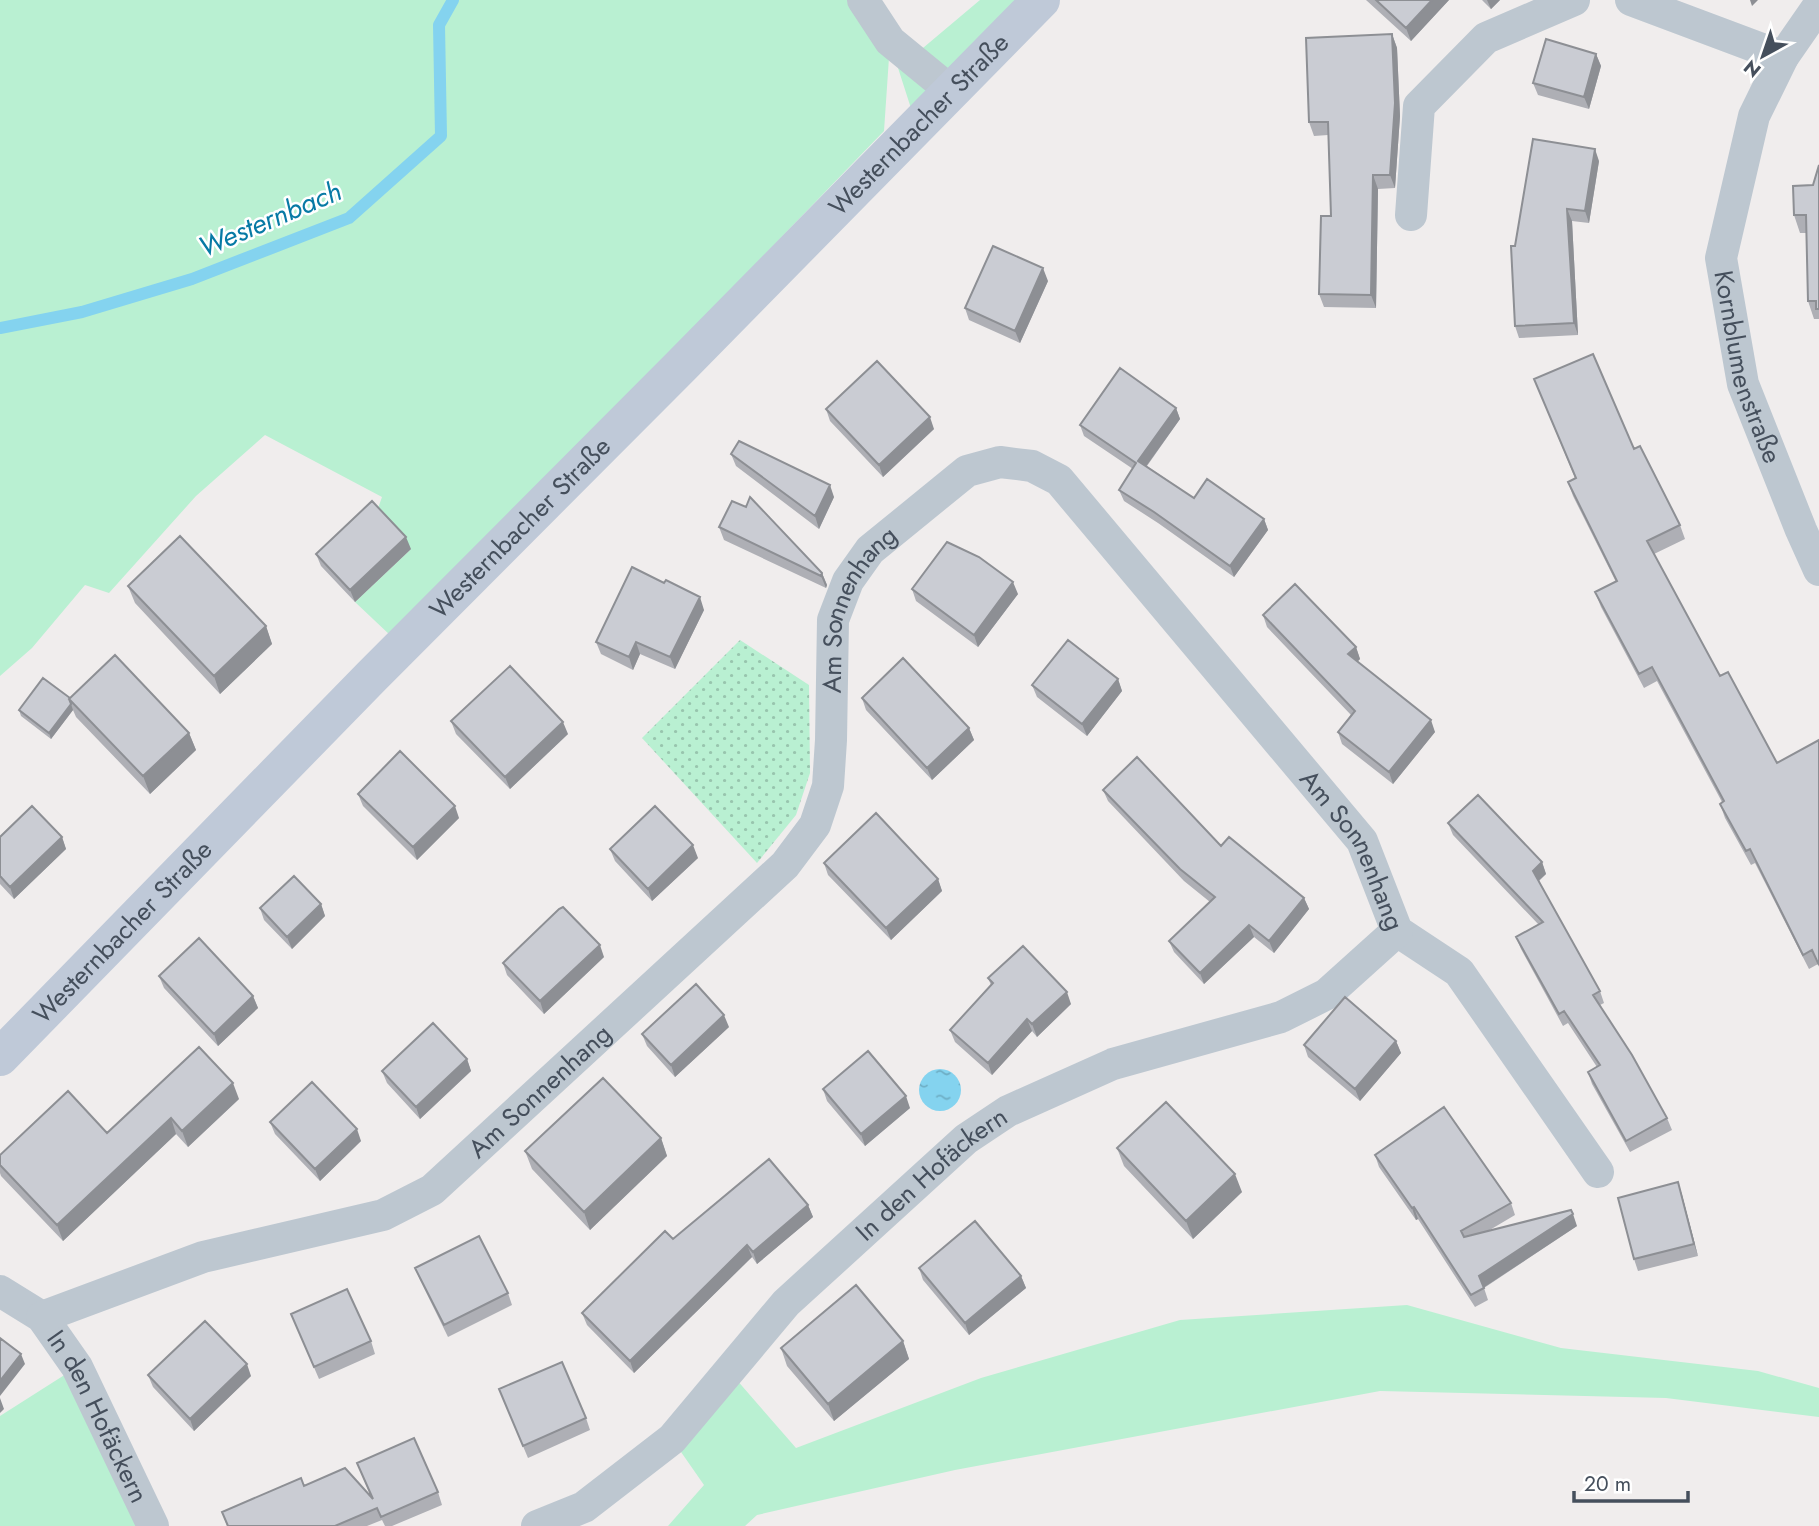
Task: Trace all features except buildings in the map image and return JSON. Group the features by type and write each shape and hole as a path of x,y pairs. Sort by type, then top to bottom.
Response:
{"street":[{"path":"863,0 890,41 951,91"},
{"name":"Westernbacher Straße","path":"0,1057 371,677 1041,0"},
{"path":"1411,215 1419,106 1486,38 1574,0"},
{"path":"1631,0 1783,57"},
{"name":"Kornblumenstraße","path":"1819,5 1783,57 1754,116 1721,258 1743,384 1819,570"},
{"name":"Am Sonnenhang","path":"43,1317 203,1257 383,1216 432,1190 785,865 815,825 828,786 834,620 848,581 870,550 967,471 1000,462 1032,466 1059,480 1362,841 1397,930 1459,972 1598,1172"},
{"name":"In den Hofäckern","path":"537,1526 584,1507 672,1440 786,1303 966,1139 1008,1111 1113,1064 1281,1017 1327,994 1397,930"},
{"name":"In den Hofäckern","path":"0,1290 43,1317 77,1367 153,1526"}],"green space":[{"path":"0,0 863,0 917,53 980,0 1041,0 917,127 890,43 884,131 481,548 391,636 355,602 410,550 376,514 382,497 265,435 196,496 109,593 85,585 32,648 0,676"},
{"path":"740,640 809,685 810,773 796,815 757,863 642,738"},
{"path":"1407,1305 1561,1348 1758,1371 1819,1388 1819,1417 1666,1398 1380,1391 955,1470 757,1515 745,1526 668,1526 704,1485 672,1439 729,1371 796,1448 981,1378 1180,1320"},
{"path":"77,1367 153,1526 0,1526 0,1416"}],"water":[{"path":"940,1069 955,1075 961,1090 955,1105 940,1111 925,1105 919,1090 925,1075"}],"waterway":[{"name":"Westernbach","path":"0,328 82,312 192,279 349,218 441,136 439,25 453,0"}]}
